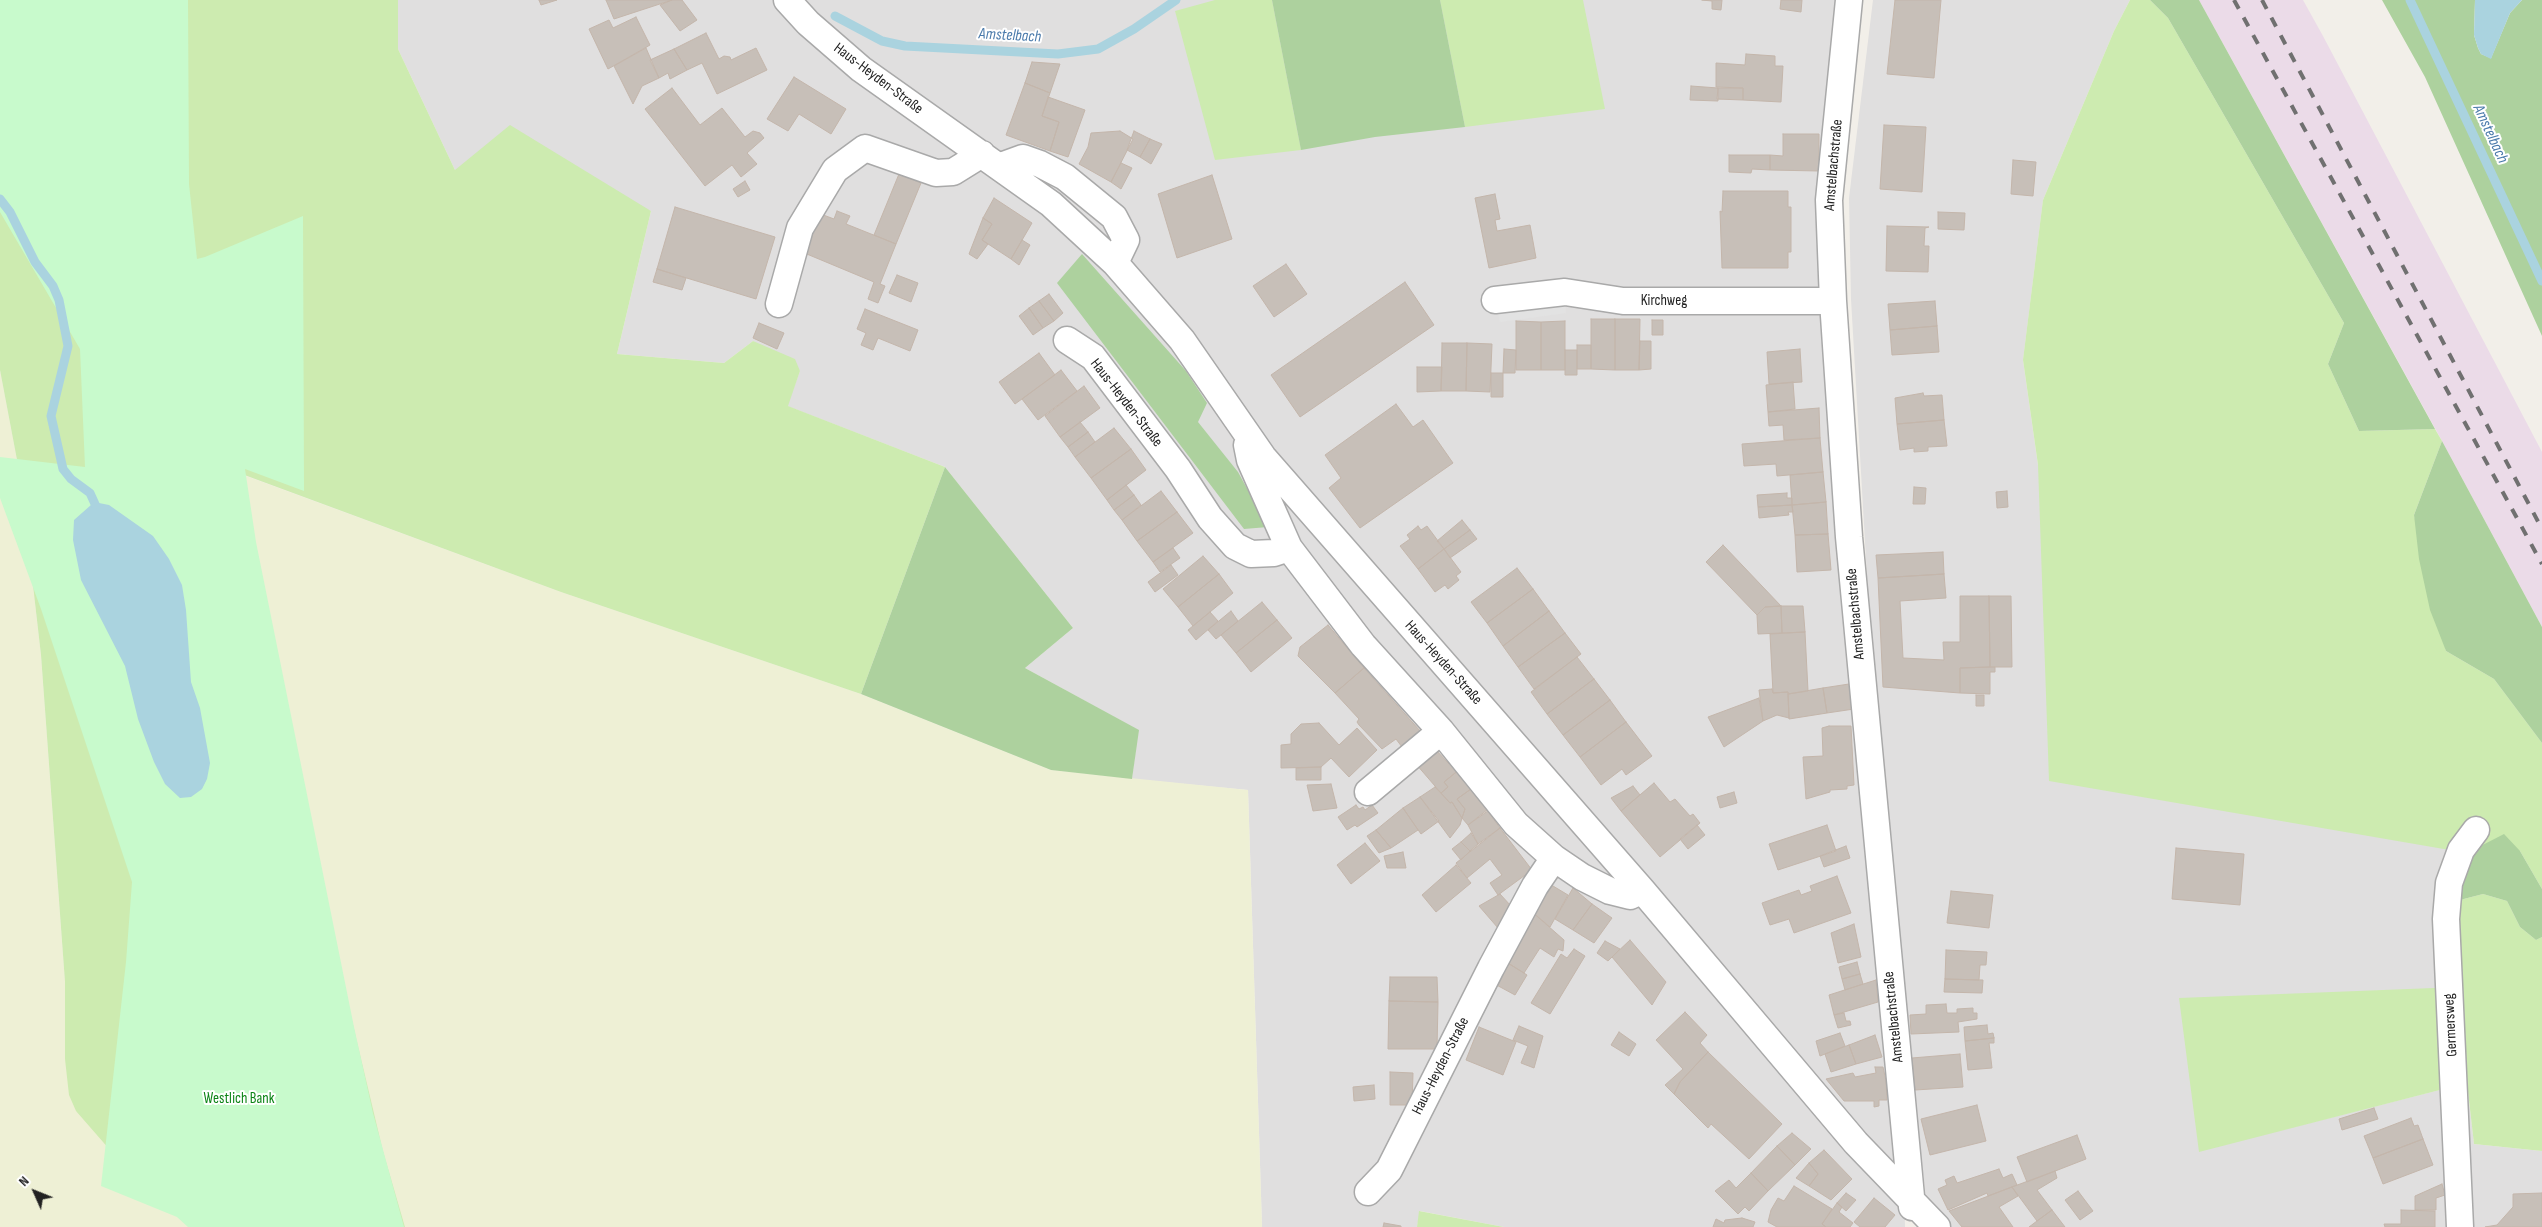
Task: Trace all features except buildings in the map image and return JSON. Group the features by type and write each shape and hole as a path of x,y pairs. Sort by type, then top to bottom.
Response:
{"street":[{"name":"Haus-Heyden-Straße","path":"787,0 808,23 862,69 992,160 1023,158 1040,164 1064,177 1114,217 1126,240 1114,263 1182,340 1246,435 1414,632 1642,890 1856,1143 1937,1227"},
{"name":"Amstelbachstraße","path":"1849,0 1829,200 1833,301 1849,537 1914,1227"},
{"path":"778,304 800,228 835,170 865,148 936,173 953,172 992,160"},
{"name":"Kirchweg","path":"1495,300 1565,292 1623,301 1833,301"},
{"name":"Haus-Heyden-Straße","path":"1067,340 1093,357 1178,469 1210,518 1235,546 1251,554 1274,553 1289,548"},
{"name":"Haus-Heyden-Straße","path":"1246,435 1250,460 1289,548 1363,645 1441,731 1516,824 1554,858 1582,877 1610,891 1630,896 1642,890"},
{"path":"1368,792 1441,731"},
{"name":"Germersweg","path":"2460,1227 2446,919 2449,883 2461,850 2476,830"},
{"name":"Haus-Heyden-Straße","path":"1368,1192 1389,1170 1491,968 1535,886 1554,858"},
{"path":"1856,1143 1873,1147 1885,1146 1905,1127"}],"shaded area":[{"path":"398,0 1838,0 1821,199 1819,287 1841,596 1904,1184 1905,1227 1504,1227 1420,1211 1417,1227 1262,1227 1248,790 1132,779 1138,730 1025,668 1073,628 945,467 787,406 800,371 753,341 724,363 617,354 651,211 455,170 398,49"},
{"path":"1873,0 2130,0 2114,31 2043,200 2023,360 2038,465 2467,853 2459,987 2199,1151 2467,1083 2474,1144 2542,1151 2542,1227 1926,1227 1925,1189 1901,1001 1868,594 1851,299 1849,198"},
{"path":"2199,0 2303,0 2323,36 2542,452 2542,627 2442,441"},
{"path":"1565,292 1566,313 1500,322 1495,300"}],"green space":[{"path":"0,0 398,0 398,49 455,170 510,125 651,211 617,354 724,363 753,341 795,359 800,371 788,406 945,467 861,694 561,592 220,466 383,1151 405,1227 196,1227 110,1150 76,1111 69,1095 65,1059 65,982 41,655 21,481 0,370"},
{"name":"Westlich Bank","path":"0,0 188,0 189,184 197,259 303,216 304,491 245,469 256,542 354,1027 373,1113 404,1227 188,1227 177,1217 101,1186 126,962 132,882 41,609 0,498 0,457 85,467 80,349 0,212"},
{"path":"1215,0 1272,0 1301,150 1215,160 1175,11"},
{"path":"1272,0 1440,0 1465,127 1375,137 1301,150"},
{"path":"1440,0 1583,0 1605,109 1465,127"},
{"path":"2130,0 2150,0 2168,18 2344,323 2328,364 2359,431 2435,429 2442,441 2414,515 2446,651 2494,679 2542,743 2542,889 2520,851 2467,853 2049,781 2038,465 2023,360 2043,200 2114,31"},
{"path":"2150,0 2199,0 2435,429 2359,431 2328,364 2344,323 2168,18"},
{"path":"2382,0 2475,0 2474,35 2481,54 2491,58 2510,13 2522,0 2542,0 2542,336 2425,77"},
{"path":"1082,254 1186,371 1207,403 1198,422 1238,472 1268,527 1244,529 1057,283"},
{"path":"0,370 21,481 41,655 65,982 65,1059 196,1227 0,1227"},
{"path":"2442,441 2542,627 2542,743 2494,679 2446,651 2430,610 2419,559 2414,515"},
{"path":"219,466 561,592 861,694 1051,770 1248,790 1262,1227 405,1227 383,1151"},
{"path":"945,467 1073,628 1025,668 1139,730 1132,779 1051,770 861,694"},
{"path":"2504,834 2520,851 2542,889 2542,937 2536,940 2520,927 2507,901 2483,894 2456,901 2467,853"},
{"path":"2483,894 2507,901 2520,927 2536,940 2542,937 2542,1151 2474,1144 2467,1083 2199,1152 2179,998 2459,987 2456,901"},
{"path":"1419,1211 1504,1227 1417,1227"}],"water":[{"path":"2475,0 2522,0 2510,13 2491,59 2481,54 2474,35"},
{"path":"99,503 109,505 153,536 169,559 182,585 186,610 191,682 200,708 210,763 207,779 202,789 191,797 180,798 165,784 154,762 138,719 125,666 81,580 73,540 74,520 91,505"}],"waterway":[{"name":"Amstelbach","path":"835,16 882,41 905,46 1058,54 1098,49 1134,29 1176,0"},
{"name":"Amstelbach","path":"2410,0 2542,281"},
{"path":"0,199 10,212 35,262 53,286 59,300 68,346 51,416 63,469 71,479 90,493 95,504"}],"railway":[{"path":"2234,0 2542,564"},
{"path":"2262,0 2542,529"}]}
